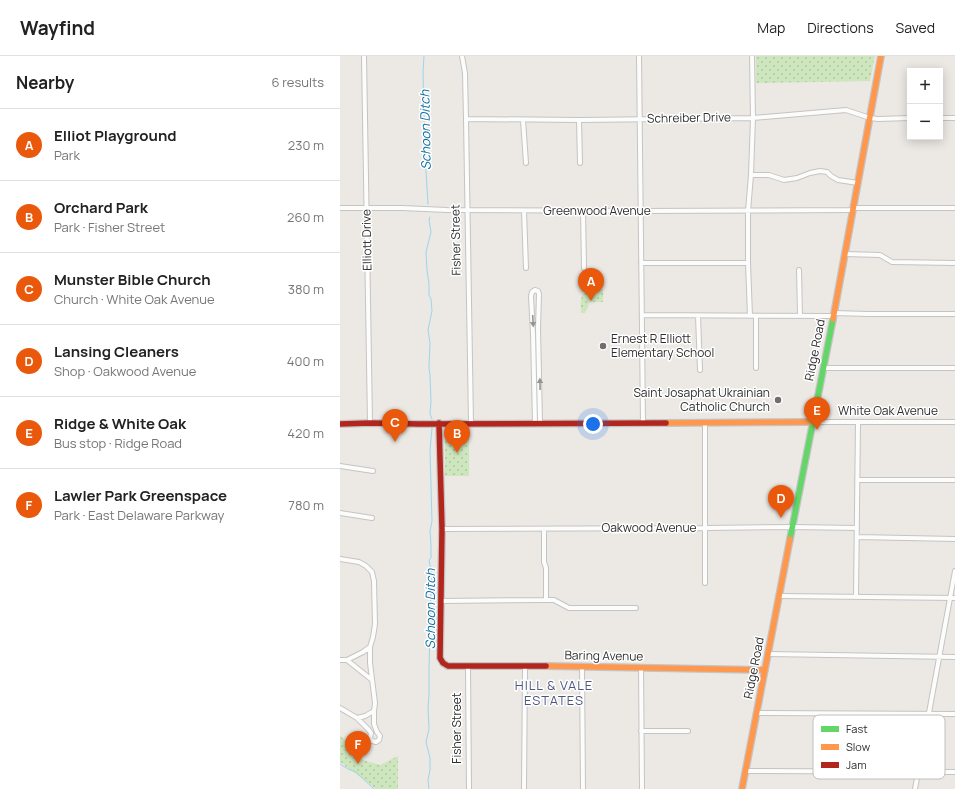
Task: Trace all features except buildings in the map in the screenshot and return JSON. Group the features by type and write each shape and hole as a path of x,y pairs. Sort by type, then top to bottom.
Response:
{"street":[{"name":"Elliott Drive","path":"364,56 370,423"},
{"name":"Fisher Street","path":"462,56 465,73 471,423"},
{"path":"639,56 643,423"},
{"path":"750,316 748,211 753,118 752,56"},
{"name":"Ridge Road","path":"742,789 834,314 881,56"},
{"name":"Schreiber Drive","path":"466,119 579,120 753,118 846,110 870,118 907,118"},
{"path":"943,118 955,118"},
{"path":"523,120 526,163"},
{"path":"579,120 580,163"},
{"path":"751,175 769,175 784,180 798,178 820,171 827,172 838,180 858,183"},
{"name":"Greenwood Avenue","path":"340,208 524,211 748,211 955,208"},
{"path":"583,210 584,268"},
{"path":"524,211 526,268"},
{"path":"845,254 880,255 892,262 955,263"},
{"path":"641,263 748,263"},
{"path":"799,270 800,316"},
{"path":"535,290 538,291 539,294 538,423 531,296 532,292 535,290"},
{"path":"642,315 800,316 834,314 955,314"},
{"path":"698,316 700,370"},
{"path":"756,316 756,368"},
{"path":"823,368 955,368"},
{"path":"705,583 706,422"},
{"path":"856,597 858,422"},
{"name":"White Oak Avenue","path":"340,424 955,422"},
{"path":"439,424 442,529 441,601 554,600 569,608 636,608"},
{"path":"340,466 373,471"},
{"path":"857,480 955,480"},
{"path":"340,513 372,518"},
{"name":"Oakwood Avenue","path":"442,529 857,528"},
{"path":"544,529 546,600"},
{"path":"857,538 955,539"},
{"path":"340,559 359,562 366,566 372,572 374,580 375,624 374,637 370,647 370,663 375,703 374,724 376,732 380,736 379,740 376,742 372,741 370,738 371,733 368,729 357,718 340,708"},
{"path":"929,714 939,657 953,598 955,571"},
{"path":"780,596 953,598"},
{"name":"Baring Avenue","path":"441,601 440,658 443,663 448,666 582,666 765,670"},
{"path":"340,660 347,660 370,647"},
{"path":"768,654 955,657"},
{"path":"347,660 372,680"},
{"path":"524,789 525,666"},
{"path":"582,666 583,789"},
{"name":"Fisher Street","path":"468,667 469,789"},
{"path":"641,667 642,789"},
{"path":"357,718 374,711"},
{"path":"757,713 955,714"},
{"path":"641,730 688,731"},
{"path":"746,771 813,771"},
{"path":"915,789 917,779"}],"green space":[{"path":"756,56 875,56 870,81 756,83"},
{"path":"603,289 603,302 589,302 585,313 581,313 582,296 587,291"},
{"path":"445,429 469,429 469,476 445,476"},
{"path":"340,736 349,743 360,759 380,765 398,756 398,789 376,789 340,762"}],"waterway":[{"name":"Schoon Ditch","path":"424,56 425,155 428,204"},
{"name":"Schoon Ditch","path":"430,217 431,232 426,252 429,295 431,299 432,311 428,330 430,343 430,414 432,419"},
{"name":"Schoon Ditch","path":"429,789 428,780 430,758 426,742 429,729 428,708 432,583 429,560 431,558 430,531 432,521 430,450 432,428"},
{"path":"340,764 356,772 374,789"}],"traffic: fast":[{"path":"790,539 833,319"}],"traffic: slow":[{"path":"833,319 881,56"},
{"path":"666,423 813,422"},
{"path":"742,789 790,539"},
{"path":"546,666 765,670"}],"traffic: jam":[{"path":"439,423 442,529 440,658 443,663 448,666 546,666"},
{"path":"340,424 666,423"}],"place":[{"name":"Elliot Playground","path":"591,301"},
{"name":"Ernest R Elliott Elementary School","path":"603,346"},
{"name":"Saint Josaphat Ukrainian Catholic Church","path":"778,400"},
{"name":"Ridge & White Oak","path":"817,430"},
{"name":"Munster Bible Church","path":"395,442"},
{"name":"Orchard Park","path":"457,453"},
{"name":"Lansing Cleaners","path":"781,518"},
{"name":"Lawler Park Greenspace","path":"358,764"}],"district":[{"name":"HILL & VALE ESTATES","path":"554,692"}]}
